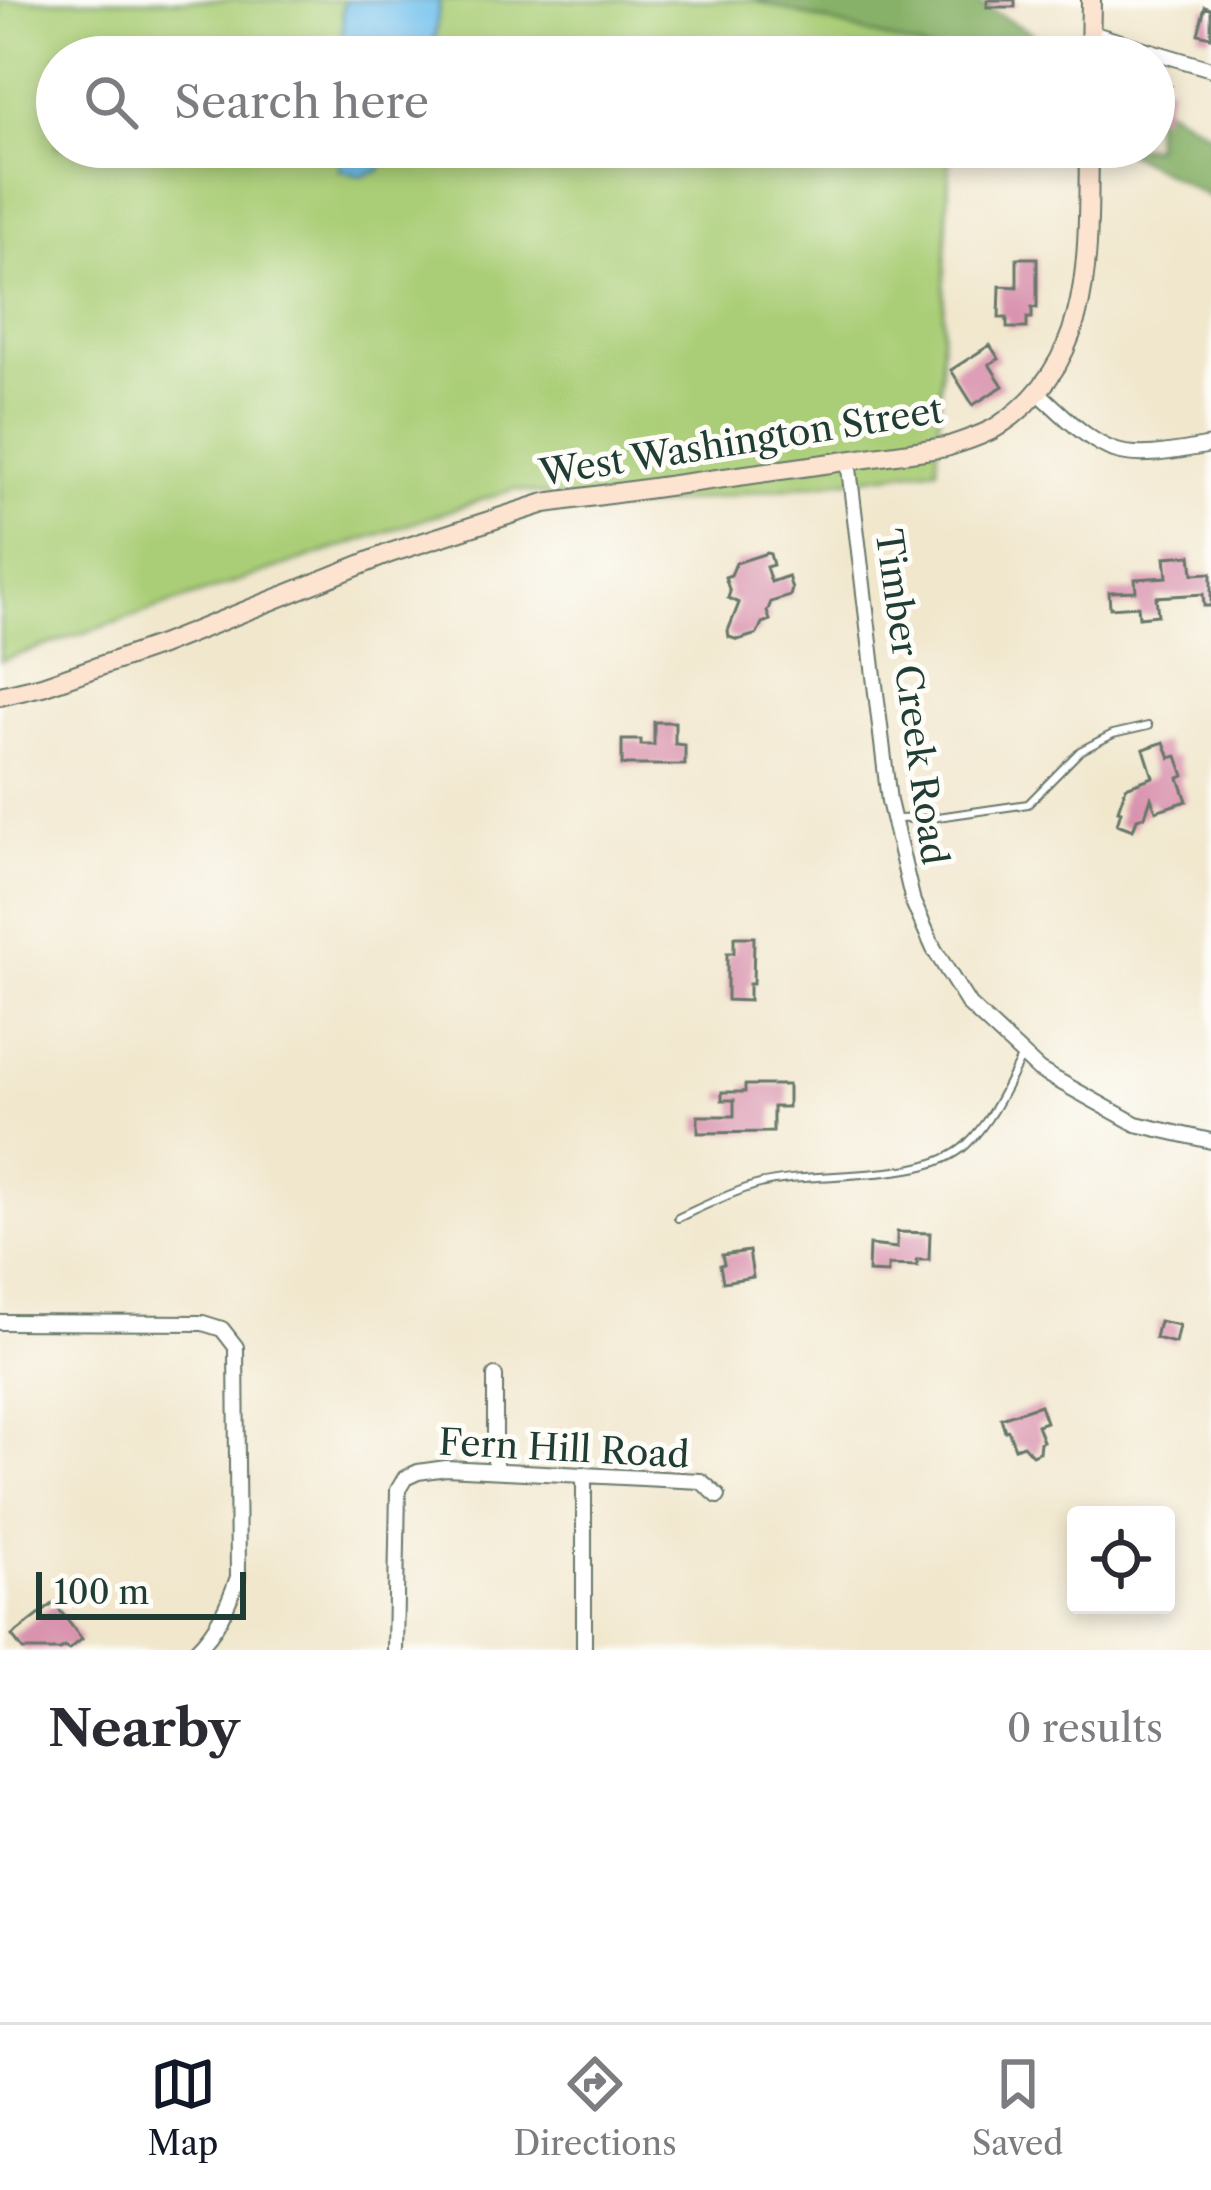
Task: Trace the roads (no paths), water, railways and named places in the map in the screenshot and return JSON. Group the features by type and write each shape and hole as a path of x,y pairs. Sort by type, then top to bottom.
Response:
{"street":[{"path":"1090,0 1091,36"},
{"path":"1091,33 1101,36"},
{"path":"1175,58 1211,69"},
{"name":"West Washington Street","path":"0,696 160,645 390,553 544,502 946,447 995,428 1040,393 1071,339 1081,308 1087,259 1089,168"},
{"path":"1040,393 1090,440 1122,455 1165,454 1211,445"},
{"name":"Timber Creek Road","path":"848,460 894,819 913,902 934,949 969,1005 1039,1070 1136,1124 1211,1141"},
{"path":"0,1322 203,1323 223,1329 236,1347 238,1576 226,1610 196,1650"},
{"path":"495,1376 495,1470"},
{"name":"Fern Hill Road","path":"395,1650 398,1490 405,1478 446,1468 584,1474 701,1481 718,1496"},
{"path":"584,1474 584,1650"}],"lane":[{"path":"894,819 1028,804 1080,752 1113,734 1148,726"},
{"path":"679,1218 758,1184 930,1164 963,1148 995,1109 1023,1055"}],"water":[{"path":"346,0 440,0 435,36 342,36"},
{"path":"340,168 380,168 361,176"}]}
